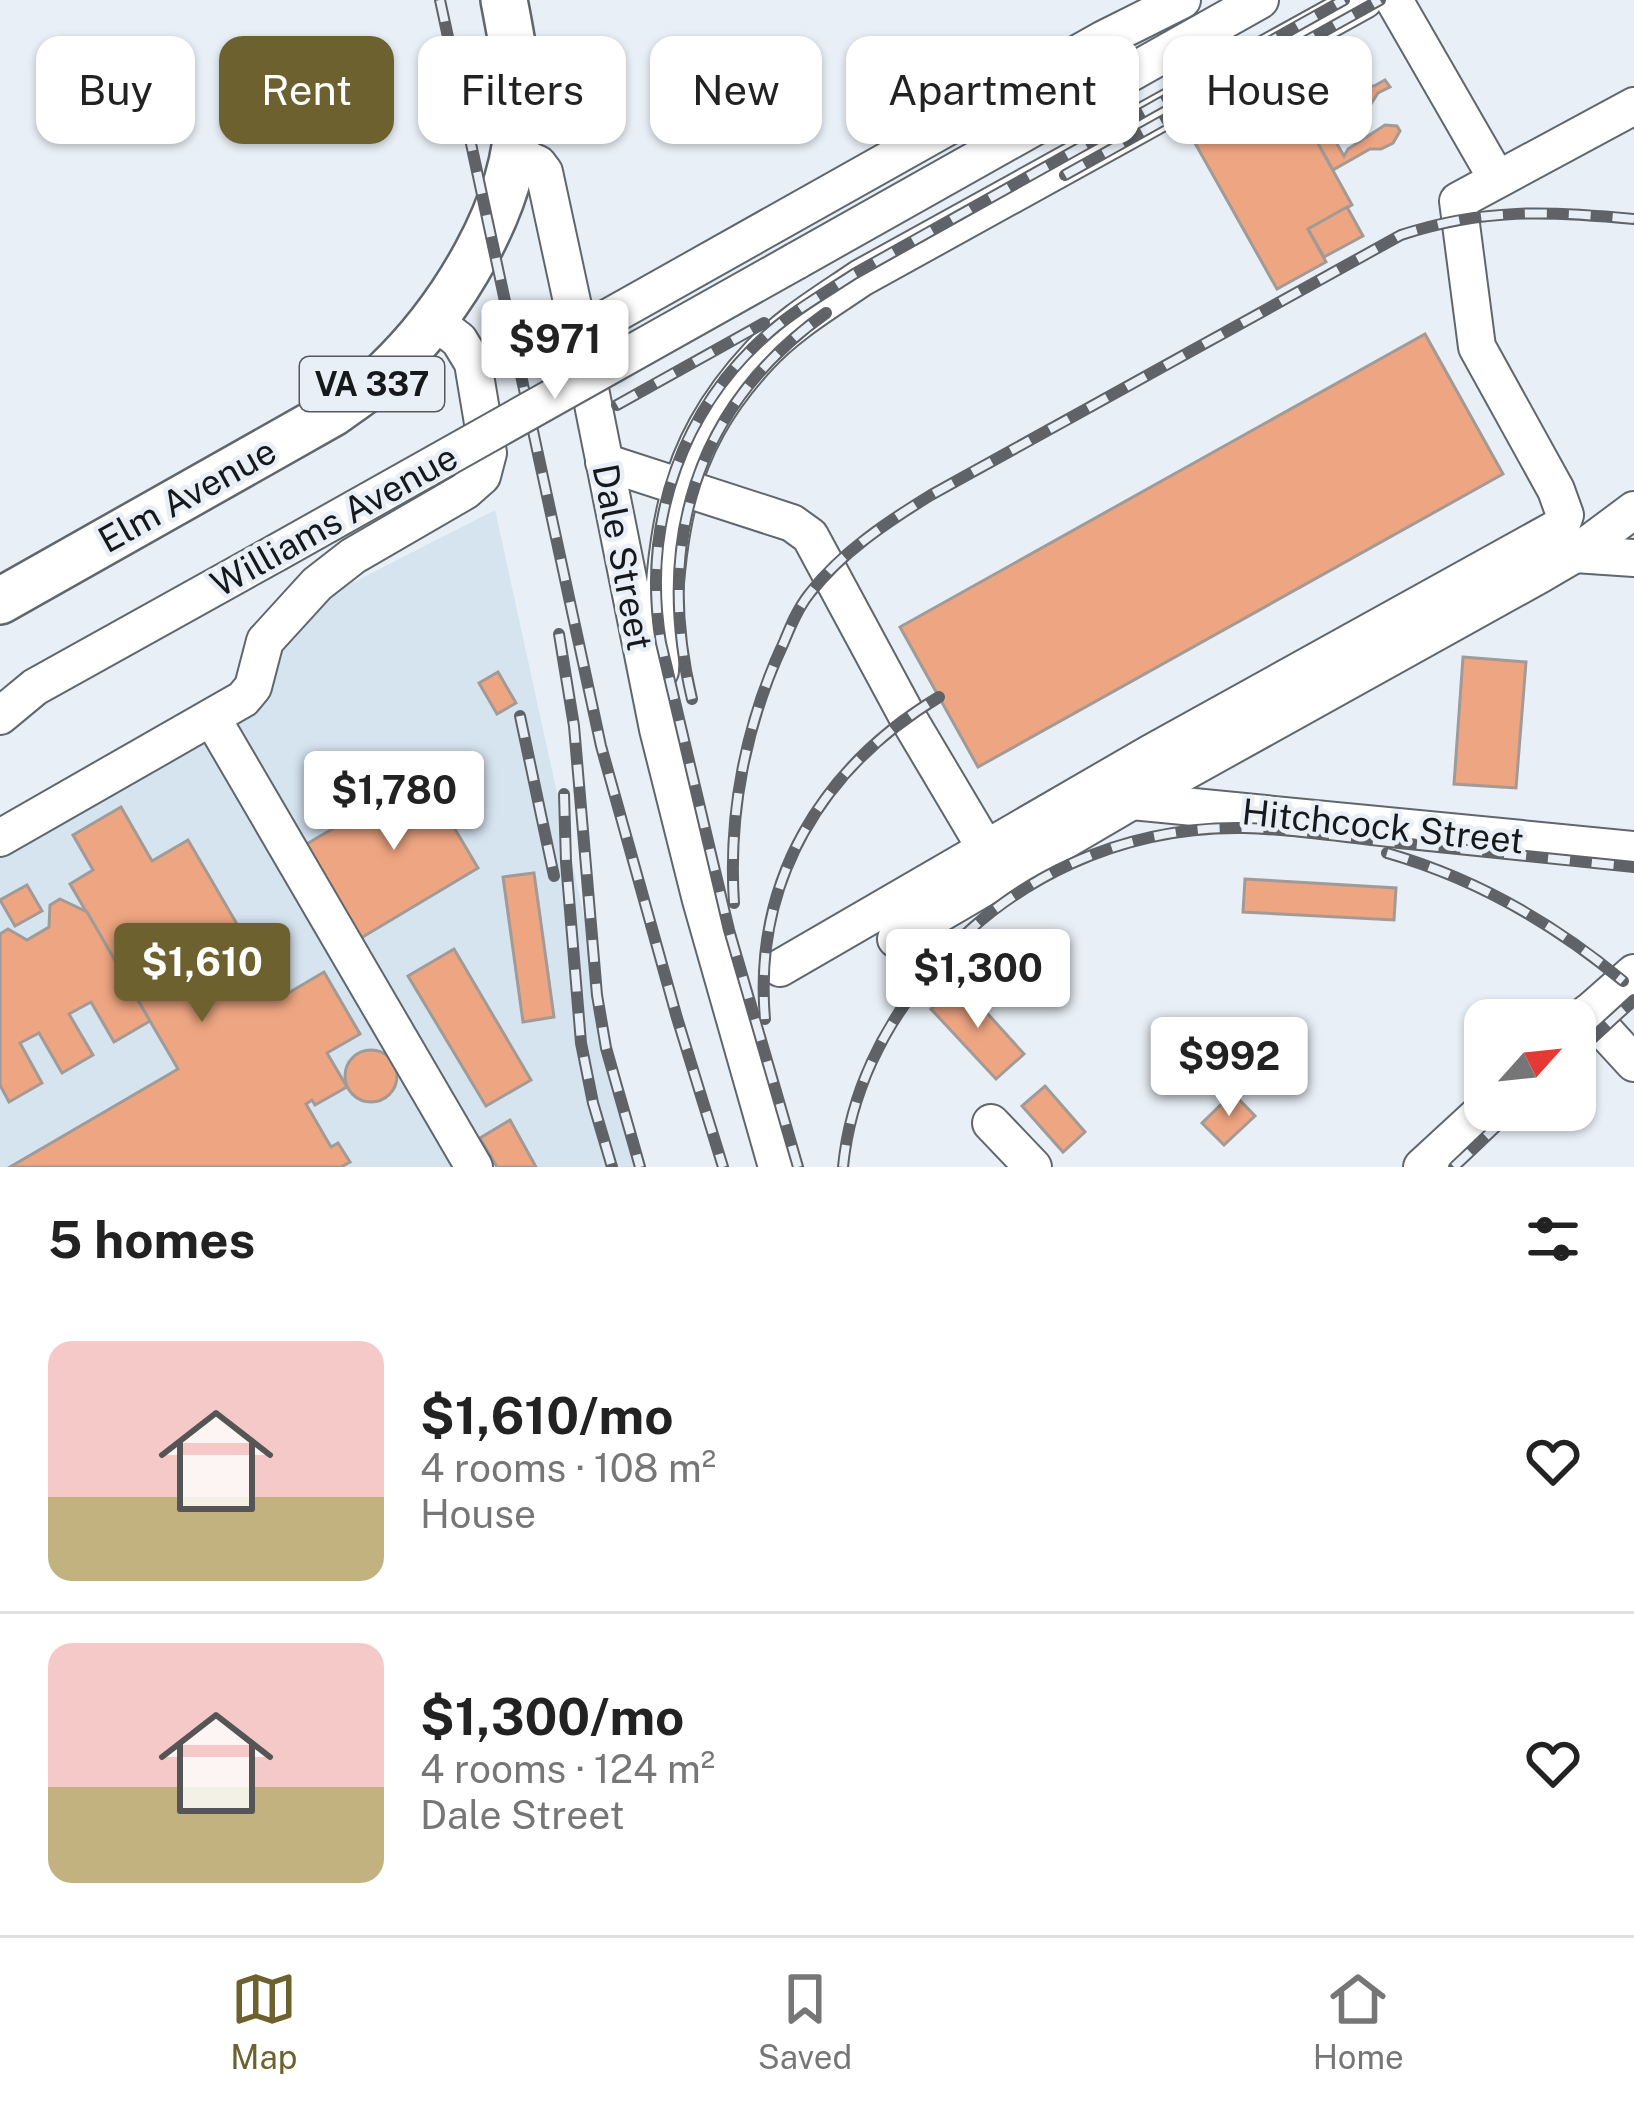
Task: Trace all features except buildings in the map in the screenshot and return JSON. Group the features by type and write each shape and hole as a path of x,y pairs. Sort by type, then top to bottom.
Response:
{"main road":[{"name":"Elm Avenue","path":"0,601 333,412 384,375 434,320 489,227 514,154 519,111 504,0"}],"street":[{"path":"579,334 1104,39 1182,0"},
{"name":"Williams Avenue","path":"0,699 35,687 1260,0"},
{"path":"658,729 666,570 680,487 720,403 761,353 860,278 1364,0"},
{"path":"1394,0 1497,179"},
{"path":"780,968 1151,753 1561,526 1565,515 1556,490 1477,346 1458,201 1634,106"},
{"name":"Dale Street","path":"514,154 538,164 544,172 658,729 777,1167"},
{"path":"0,838 248,694 265,641 332,571 482,476 488,452 473,363 465,347 434,320"},
{"path":"604,462 792,523 809,536 986,849"},
{"path":"896,939 1575,554 1634,510"},
{"path":"1575,554 1634,558"},
{"name":"Williams Avenue","path":"0,716 35,687"},
{"path":"212,718 474,1167"},
{"name":"Hitchcock Street","path":"1132,802 1634,850"},
{"path":"1596,1008 1630,982"},
{"path":"1596,1031 1634,1063"},
{"path":"991,1123 1033,1167"},
{"path":"1422,1167 1464,1128"}],"shaded area":[{"path":"495,510 639,1167 0,1167 0,827 276,669 258,631"}],"railway":[{"path":"440,0 601,746 723,1167"},
{"path":"798,1167 729,930 661,643 657,554 676,469 693,429 744,357 805,306 854,274 1344,0"},
{"path":"1065,175 1380,0"},
{"path":"734,903 737,802 759,704 806,599 866,539 931,495 1401,235 1460,220 1516,214 1634,219"},
{"path":"692,699 679,587 683,534 696,483 716,436 744,391 781,350 826,313"},
{"path":"617,405 764,323"},
{"path":"559,634 574,726 597,995 606,1048 640,1167"},
{"path":"765,1019 764,968 771,920 784,875 804,832 829,793 861,757 939,697"},
{"path":"520,716 554,876"},
{"path":"564,794 581,1043 612,1167"},
{"path":"843,1167 853,1113 872,1062 898,1014 931,970 962,937 1032,884 1112,848 1155,836 1244,828 1634,867"},
{"path":"1387,853 1451,875 1512,905 1623,981"},
{"path":"1596,1035 1634,1000"},
{"path":"1454,1167 1492,1131"}]}
